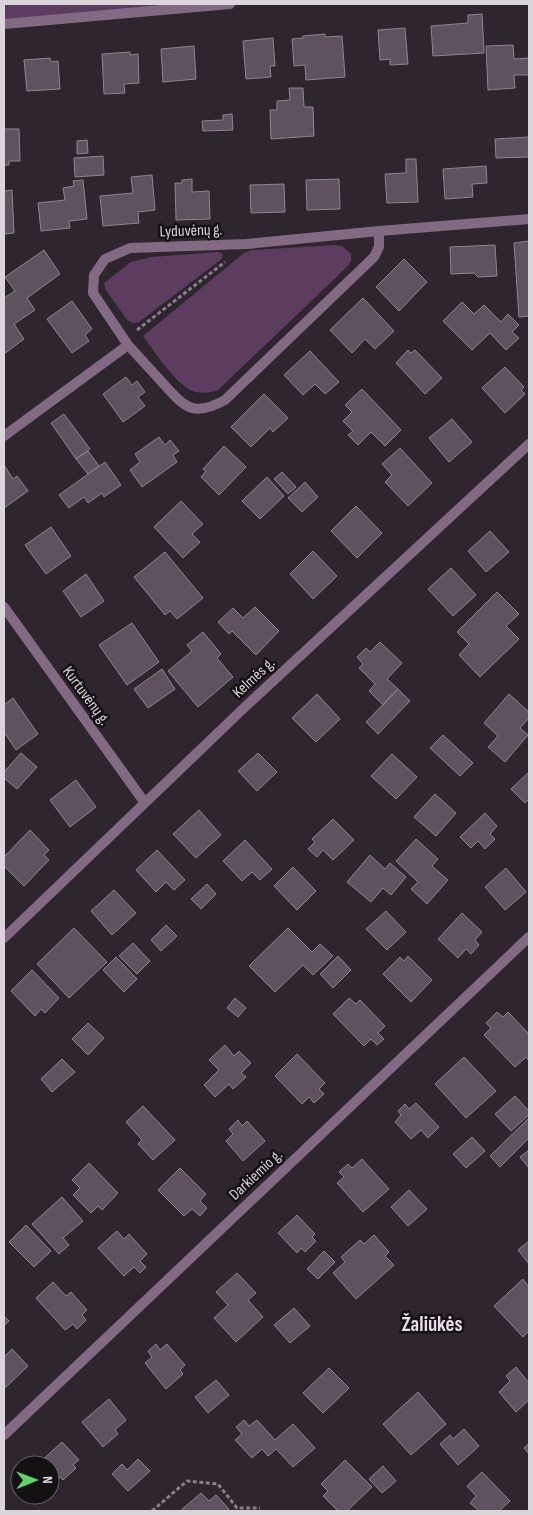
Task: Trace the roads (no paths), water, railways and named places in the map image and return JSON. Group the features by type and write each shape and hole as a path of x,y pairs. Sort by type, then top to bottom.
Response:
{"street":[{"path":"4,24 230,4"},
{"name":"Lyduvėnų g.","path":"379,231 379,247 374,257 225,400 210,408 194,408 181,404 126,342 93,293 94,274 106,259 130,248 247,244 379,231 529,219"},
{"path":"4,436 126,342"},
{"name":"Kelmės g.","path":"4,938 246,706 529,444"},
{"name":"Kurtuvėnų g.","path":"4,607 144,803"},
{"name":"Darkiemio g.","path":"4,1435 529,937"}],"district":[{"name":"Žaliūkės","path":"432,1324"}]}
